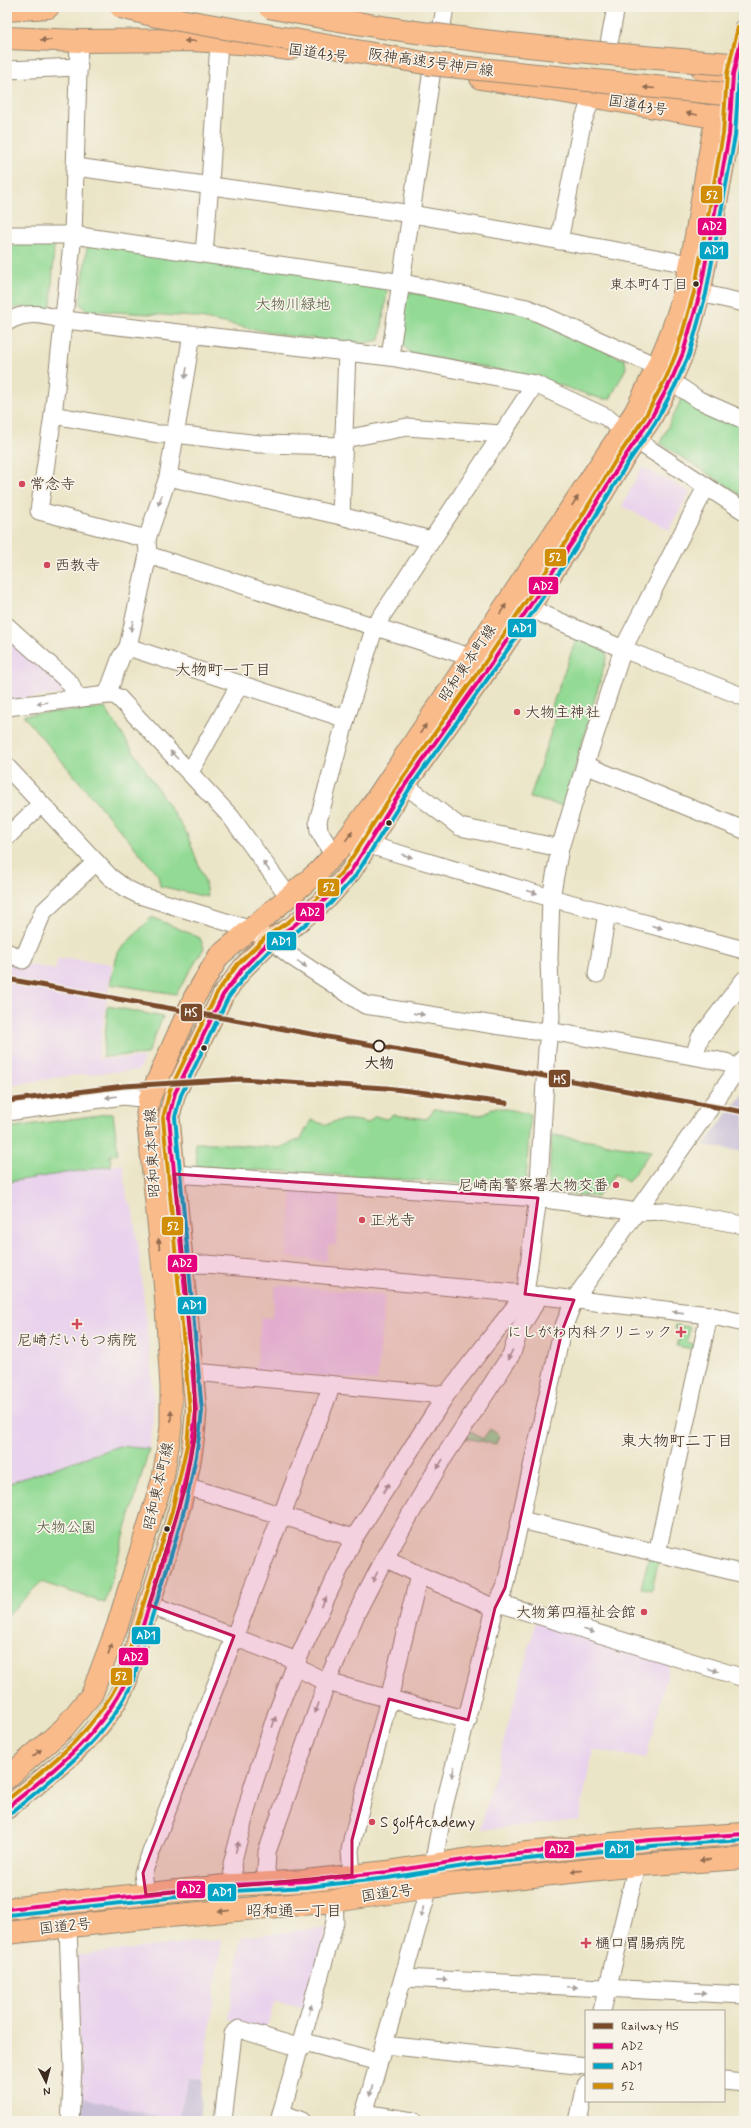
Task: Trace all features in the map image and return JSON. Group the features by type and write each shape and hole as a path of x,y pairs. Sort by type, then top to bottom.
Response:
{"highway":[{"path":"7,10 48,7"},
{"name":"阪神高速3号神戸線","path":"121,7 203,24 430,64 744,96"},
{"name":"阪神高速3号神戸線","path":"269,7 416,32 611,55 740,73"},
{"path":"276,7 740,73"},
{"name":"国道43号","path":"7,38 79,41 219,42 254,44 432,70 734,123"},
{"name":"国道2号","path":"7,1909 234,1885 352,1876 434,1863 650,1840 744,1834"},
{"name":"国道2号","path":"7,1933 334,1901 429,1887 637,1865 744,1858"}],"main road":[{"name":"昭和東本町線","path":"7,1778 63,1729 92,1694 117,1627 151,1524 163,1478 171,1427 170,1366 147,1114 150,1099 201,986 219,956 249,929 289,897 334,856 372,805 471,656 630,436 664,374 683,353 700,293 734,123 740,73"},
{"name":"昭和東本町線","path":"664,374 690,264 734,123"},
{"name":"昭和東本町線","path":"7,1808 72,1753 114,1706 127,1679 186,1486 195,1438 196,1411 194,1372 169,1118 175,1093 197,1044 223,995 243,968 271,940 292,927 327,898 351,871 405,785 491,664 576,537 622,461 630,436"}],"street":[{"path":"441,31 445,7"},
{"path":"607,54 616,7"},
{"path":"740,73 744,28"},
{"path":"79,41 73,235 65,320 39,511 491,664"},
{"path":"204,253 219,42"},
{"path":"7,70 79,67"},
{"path":"390,357 403,283 432,70"},
{"path":"559,241 582,124 592,98"},
{"path":"76,168 210,184 412,214 690,264"},
{"path":"7,244 15,235 73,235 403,283 527,308 664,374 699,400 744,420"},
{"path":"700,293 744,303"},
{"path":"7,322 19,315 45,315 65,320 390,357 535,384 606,417 630,436 744,511"},
{"path":"107,695 121,657 128,647 147,547 168,477 192,334"},
{"path":"341,516 347,351"},
{"path":"334,856 322,837 318,825 346,719 375,626 535,384"},
{"path":"53,415 158,434 175,434 259,444 344,442 407,427 501,434"},
{"path":"168,477 341,516 431,540"},
{"path":"270,1882 266,1871 267,1852 327,1682 357,1612 385,1558 442,1460 511,1355 533,1294 549,1031 551,898 560,848 585,765 623,649 706,487"},
{"path":"529,608 623,649 744,697"},
{"path":"7,626 70,683 77,699"},
{"path":"128,647 346,719"},
{"path":"190,772 240,684"},
{"path":"7,707 107,695 113,695 119,698 231,817 289,897"},
{"path":"585,765 744,830"},
{"path":"8,769 110,877 125,888 139,895 249,929 271,940 292,956 365,1005 534,1032 549,1031 741,1065 574,1300 562,1331 505,1588 497,1606 444,1806 429,1887 363,2117 413,2121"},
{"path":"405,785 460,826 560,848"},
{"path":"7,838 41,804"},
{"path":"369,844 551,898 744,950"},
{"path":"7,952 23,960 43,912 96,862"},
{"path":"597,974 607,913"},
{"path":"694,1056 700,1038 744,980"},
{"path":"7,1112 122,1096 150,1099"},
{"path":"174,1174 538,1198 638,1212 663,1211 744,1225"},
{"path":"162,1266 207,1264 533,1294 709,1315 744,1323"},
{"path":"234,1885 232,1864 252,1789 276,1715 296,1664 354,1538 446,1395 533,1294"},
{"path":"657,1553 709,1315"},
{"path":"194,1372 446,1395"},
{"path":"146,1895 144,1873 234,1636 332,1385"},
{"path":"186,1486 354,1538"},
{"path":"521,1520 744,1574"},
{"path":"385,1558 419,1575 497,1606 744,1678"},
{"path":"352,1876 350,1852 352,1840 389,1699 419,1575"},
{"path":"149,1605 234,1636 296,1664 327,1682 468,1720"},
{"path":"602,2010 637,1865"},
{"path":"302,2121 280,2117 335,1922 334,1901"},
{"path":"68,1926 73,2069 70,2121"},
{"path":"403,1978 744,1995"},
{"path":"223,2121 233,2034 239,2029 379,2062"},
{"path":"384,2045 585,2066"},
{"path":"725,2081 744,2083"},
{"path":"578,2121 585,2090"}],"highlighted area":[{"path":"174,1174 538,1198 525,1294 574,1300 562,1331 505,1588 495,1608 468,1720 389,1699 352,1840 352,1875 146,1895 143,1873 234,1636 149,1605 186,1486 195,1438 194,1372"}],"shaded area":[{"path":"642,467 690,492 669,530 622,506"},
{"path":"7,632 65,684 62,694 7,700"},
{"path":"58,959 84,960 112,964 98,1059 144,1058 139,1070 67,1076 7,1086 7,960 55,970"},
{"path":"744,1091 744,1152 704,1145 741,1096"},
{"name":"尼崎だいもつ病院","path":"123,1164 127,1199 132,1207 139,1252 154,1397 152,1433 149,1449 119,1446 7,1484 7,1182"},
{"path":"292,1188 340,1192 336,1245 328,1245 326,1261 287,1257"},
{"path":"276,1285 385,1295 377,1381 256,1370 261,1317 272,1318"},
{"path":"536,1621 670,1663 646,1759 593,1749 579,1820 480,1830"},
{"path":"328,1927 305,2009 275,2001 266,2030 229,2020 241,1937"},
{"path":"222,1939 203,2079 190,2078 177,2121 81,2097 76,1955"},
{"path":"190,2078 203,2079 199,2121 177,2121"},
{"path":"81,2097 177,2121 77,2121"}],"green space":[{"name":"大物川緑地","path":"93,243 382,284 387,292 380,340 365,343 288,336 195,317 86,310 80,304 87,248"},
{"path":"17,244 54,245 51,310 18,307 7,314 7,251"},
{"path":"407,292 516,310 625,360 626,368 610,399 602,399 535,377 410,353 400,341"},
{"path":"682,398 744,427 744,497 660,443"},
{"path":"577,637 603,647 607,656 564,806 530,798 557,713 550,711"},
{"path":"105,708 187,834 205,882 207,897 160,886 158,875 23,715"},
{"path":"152,917 200,938 204,948 176,994 110,984 118,952"},
{"path":"108,1006 163,1017 147,1054 103,1057"},
{"path":"496,1107 530,1114 526,1183 518,1187 197,1166 195,1143 279,1148 301,1139 311,1120 326,1125 336,1121 347,1120 368,1123 375,1116 386,1119 393,1115 427,1119 434,1109 481,1115"},
{"path":"113,1113 118,1154 110,1155 111,1166 7,1182 7,1128"},
{"path":"552,1135 651,1151 628,1182 615,1174 597,1197 551,1191 548,1186"},
{"path":"675,1325 690,1327 687,1342 694,1344 693,1349 677,1346 681,1330 675,1328"},
{"path":"490,1429 499,1435 496,1444 465,1438 469,1431 483,1439"},
{"name":"大物公園","path":"119,1446 149,1449 105,1603 41,1582 7,1616 7,1484"},
{"path":"649,1556 659,1558 652,1590 641,1588"}],"rail line":[{"name":"HS","path":"7,979 744,1112"},
{"name":"HS","path":"7,1101 124,1086 241,1079 386,1088 506,1103"}],"transit line":[{"name":"52","path":"7,1800 41,1773 72,1745 99,1714 111,1696 121,1677 172,1511 187,1445 190,1411 163,1118 170,1090 218,991 238,964 267,936 288,922 323,894 346,867 400,782 486,661 571,534 617,458 645,417 666,378 677,351 694,292 723,134 727,74 738,27"},
{"name":"AD2","path":"7,1808 59,1765 90,1735 104,1718 127,1679 168,1546 185,1480 196,1411 169,1117 175,1093 223,995 243,968 271,940 292,927 327,898 351,871 405,785 491,664 576,537 622,461 650,420 671,381 683,353 700,293 729,135 733,75 744,28"},
{"name":"AD1","path":"11,1813 80,1754 96,1738 123,1701 133,1681 183,1514 198,1446 202,1411 175,1117 181,1095 228,998 248,972 275,945 296,932 331,903 356,875 410,788 496,667 581,540 627,464 655,423 676,384 689,355 706,294 735,136 739,76 744,54"},
{"name":"AD2","path":"7,1909 234,1885 305,1881 387,1872 470,1859 650,1840 744,1834"},
{"name":"AD1","path":"8,1915 234,1891 306,1887 388,1878 471,1865 651,1846 744,1840"}],"place":[{"name":"東本町4丁目","path":"696,284"},
{"name":"常念寺","path":"22,484"},
{"name":"西教寺","path":"47,565"},
{"name":"大物主神社","path":"517,712"},
{"name":"大物","path":"379,1046"},
{"name":"尼崎南警察署大物交番","path":"616,1185"},
{"name":"正光寺","path":"362,1220"},
{"name":"尼崎だいもつ病院","path":"77,1324"},
{"name":"にしがわ内科クリニック","path":"681,1332"},
{"name":"大物第四福祉会館","path":"644,1612"},
{"name":"S golfAcademy","path":"372,1822"},
{"name":"樋口胃腸病院","path":"586,1943"}],"district":[{"name":"大物町一丁目","path":"223,669"},
{"name":"東大物町二丁目","path":"677,1440"},
{"name":"昭和通一丁目","path":"294,1910"}]}
